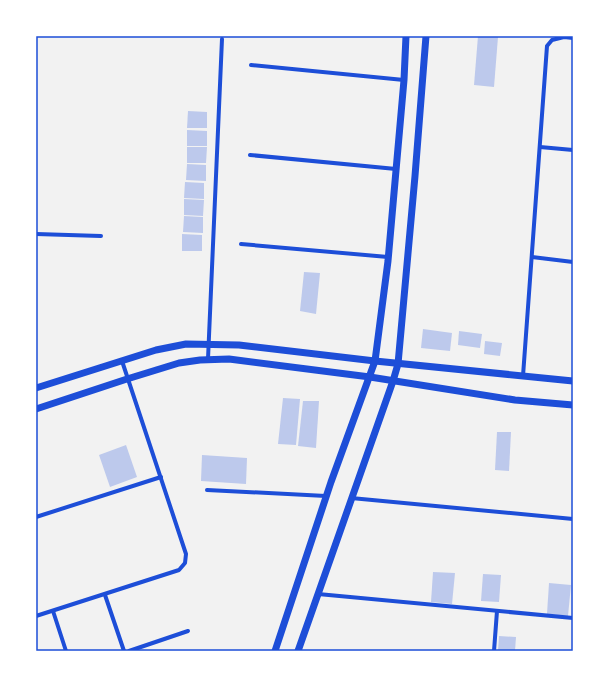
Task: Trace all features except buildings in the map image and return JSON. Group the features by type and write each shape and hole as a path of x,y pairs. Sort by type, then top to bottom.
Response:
{"street":[{"path":"275,651 326,496 375,361 388,257 404,80 406,36"},
{"path":"298,651 398,364 426,36"},
{"path":"208,359 210,344 222,38"},
{"path":"524,376 547,46 551,38 573,38"},
{"path":"252,66 404,80"},
{"path":"540,147 573,150"},
{"path":"250,155 396,169"},
{"path":"36,234 101,236"},
{"path":"241,244 388,257"},
{"path":"532,257 573,262"},
{"path":"36,388 156,350 186,344 240,345 398,364 573,381"},
{"path":"36,409 179,363 208,359 229,359 370,377 515,400 573,405"},
{"path":"36,616 179,570 185,563 186,554 127,379 122,360"},
{"path":"36,517 161,477"},
{"path":"207,490 326,496"},
{"path":"351,498 573,519"},
{"path":"318,594 573,618"},
{"path":"105,595 124,651"},
{"path":"53,611 66,651"},
{"path":"494,651 497,611"},
{"path":"129,651 188,630"}]}
